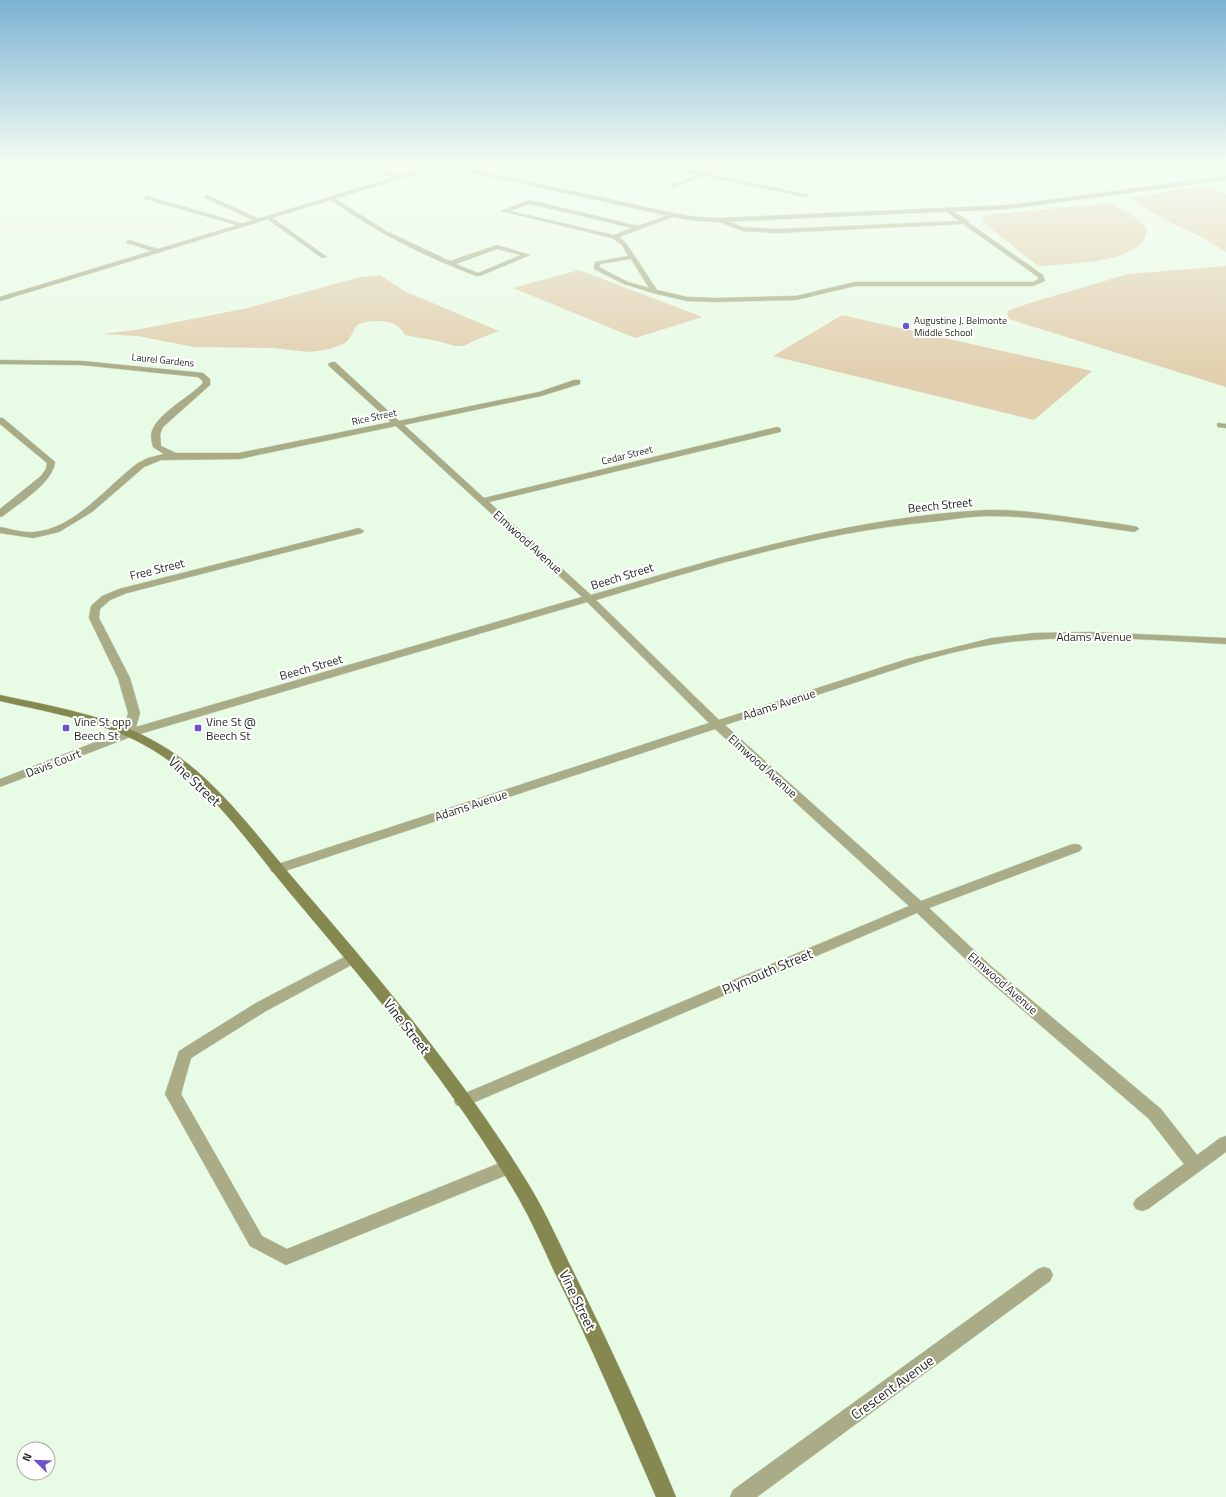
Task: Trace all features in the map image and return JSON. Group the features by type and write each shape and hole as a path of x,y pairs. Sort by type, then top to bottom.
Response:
{"street":[{"path":"0,299 217,233"},
{"path":"290,233 324,257"},
{"path":"383,233 397,241 449,264 478,275 527,255 497,246 449,264"},
{"path":"596,233 614,237 624,244 655,292"},
{"path":"614,237 625,233"},
{"path":"632,257 597,263 596,268 626,283 655,292 687,299 716,300 796,298 855,284 1033,284 1042,281 1041,276 982,233"},
{"path":"129,242 159,251"},
{"name":"Laurel Gardens","path":"0,362 82,363 200,375 206,379 207,383 197,394 165,419 156,432 157,447 174,456"},
{"name":"Elmwood Avenue","path":"332,364 590,599 718,725 919,907 986,970 1154,1114 1195,1165"},
{"name":"Rice Street","path":"174,456 223,458 239,456 541,394 577,382"},
{"path":"0,420 51,462 50,470 44,478 0,514"},
{"name":"Cedar Street","path":"483,501 777,430"},
{"path":"0,530 33,535 62,527 76,518 142,464 160,458 174,456"},
{"name":"Beech Street","path":"129,733 734,556 821,536 897,522 1002,512 1054,517 1134,529"},
{"name":"Free Street","path":"129,733 134,713 124,678 94,618 95,608 106,598 124,590 359,531"},
{"name":"Adams Avenue","path":"277,869 902,664 948,651 986,643 1033,637 1090,635 1226,641"},
{"name":"Vine Street","path":"0,698 68,714 129,733 158,748 176,761 211,793 352,958 415,1034 508,1167 543,1229 572,1286 666,1497"},
{"name":"Davis Court","path":"0,783 129,733"},
{"name":"Plymouth Street","path":"462,1101 919,907 1075,848"},
{"path":"352,958 261,1007 184,1055 173,1094 256,1241 286,1257 508,1167"},
{"path":"1142,1204 1226,1143"},
{"name":"Crescent Avenue","path":"740,1497 1044,1275"}],"shaded area":[{"path":"997,233 1146,233 1145,237 1138,246 1127,253 1113,258 1080,263 1038,266"},
{"path":"1193,233 1226,233 1226,252"},
{"path":"1226,266 1226,387 1009,319 1007,311 1128,274"},
{"path":"579,270 703,317 635,338 513,288"},
{"path":"380,275 404,291 499,331 464,346 455,346 438,341 405,335 396,325 384,321 377,321 357,325 345,343 330,349 310,352 273,348 195,347 137,336 101,334 136,330 248,308 360,277"},
{"path":"842,315 1092,371 1034,420 773,356"}],"place":[{"name":"Augustine J. Belmonte Middle School","path":"906,326"},
{"name":"Vine St opp Beech St","path":"66,728"},
{"name":"Vine St @ Beech St","path":"198,728"}]}
